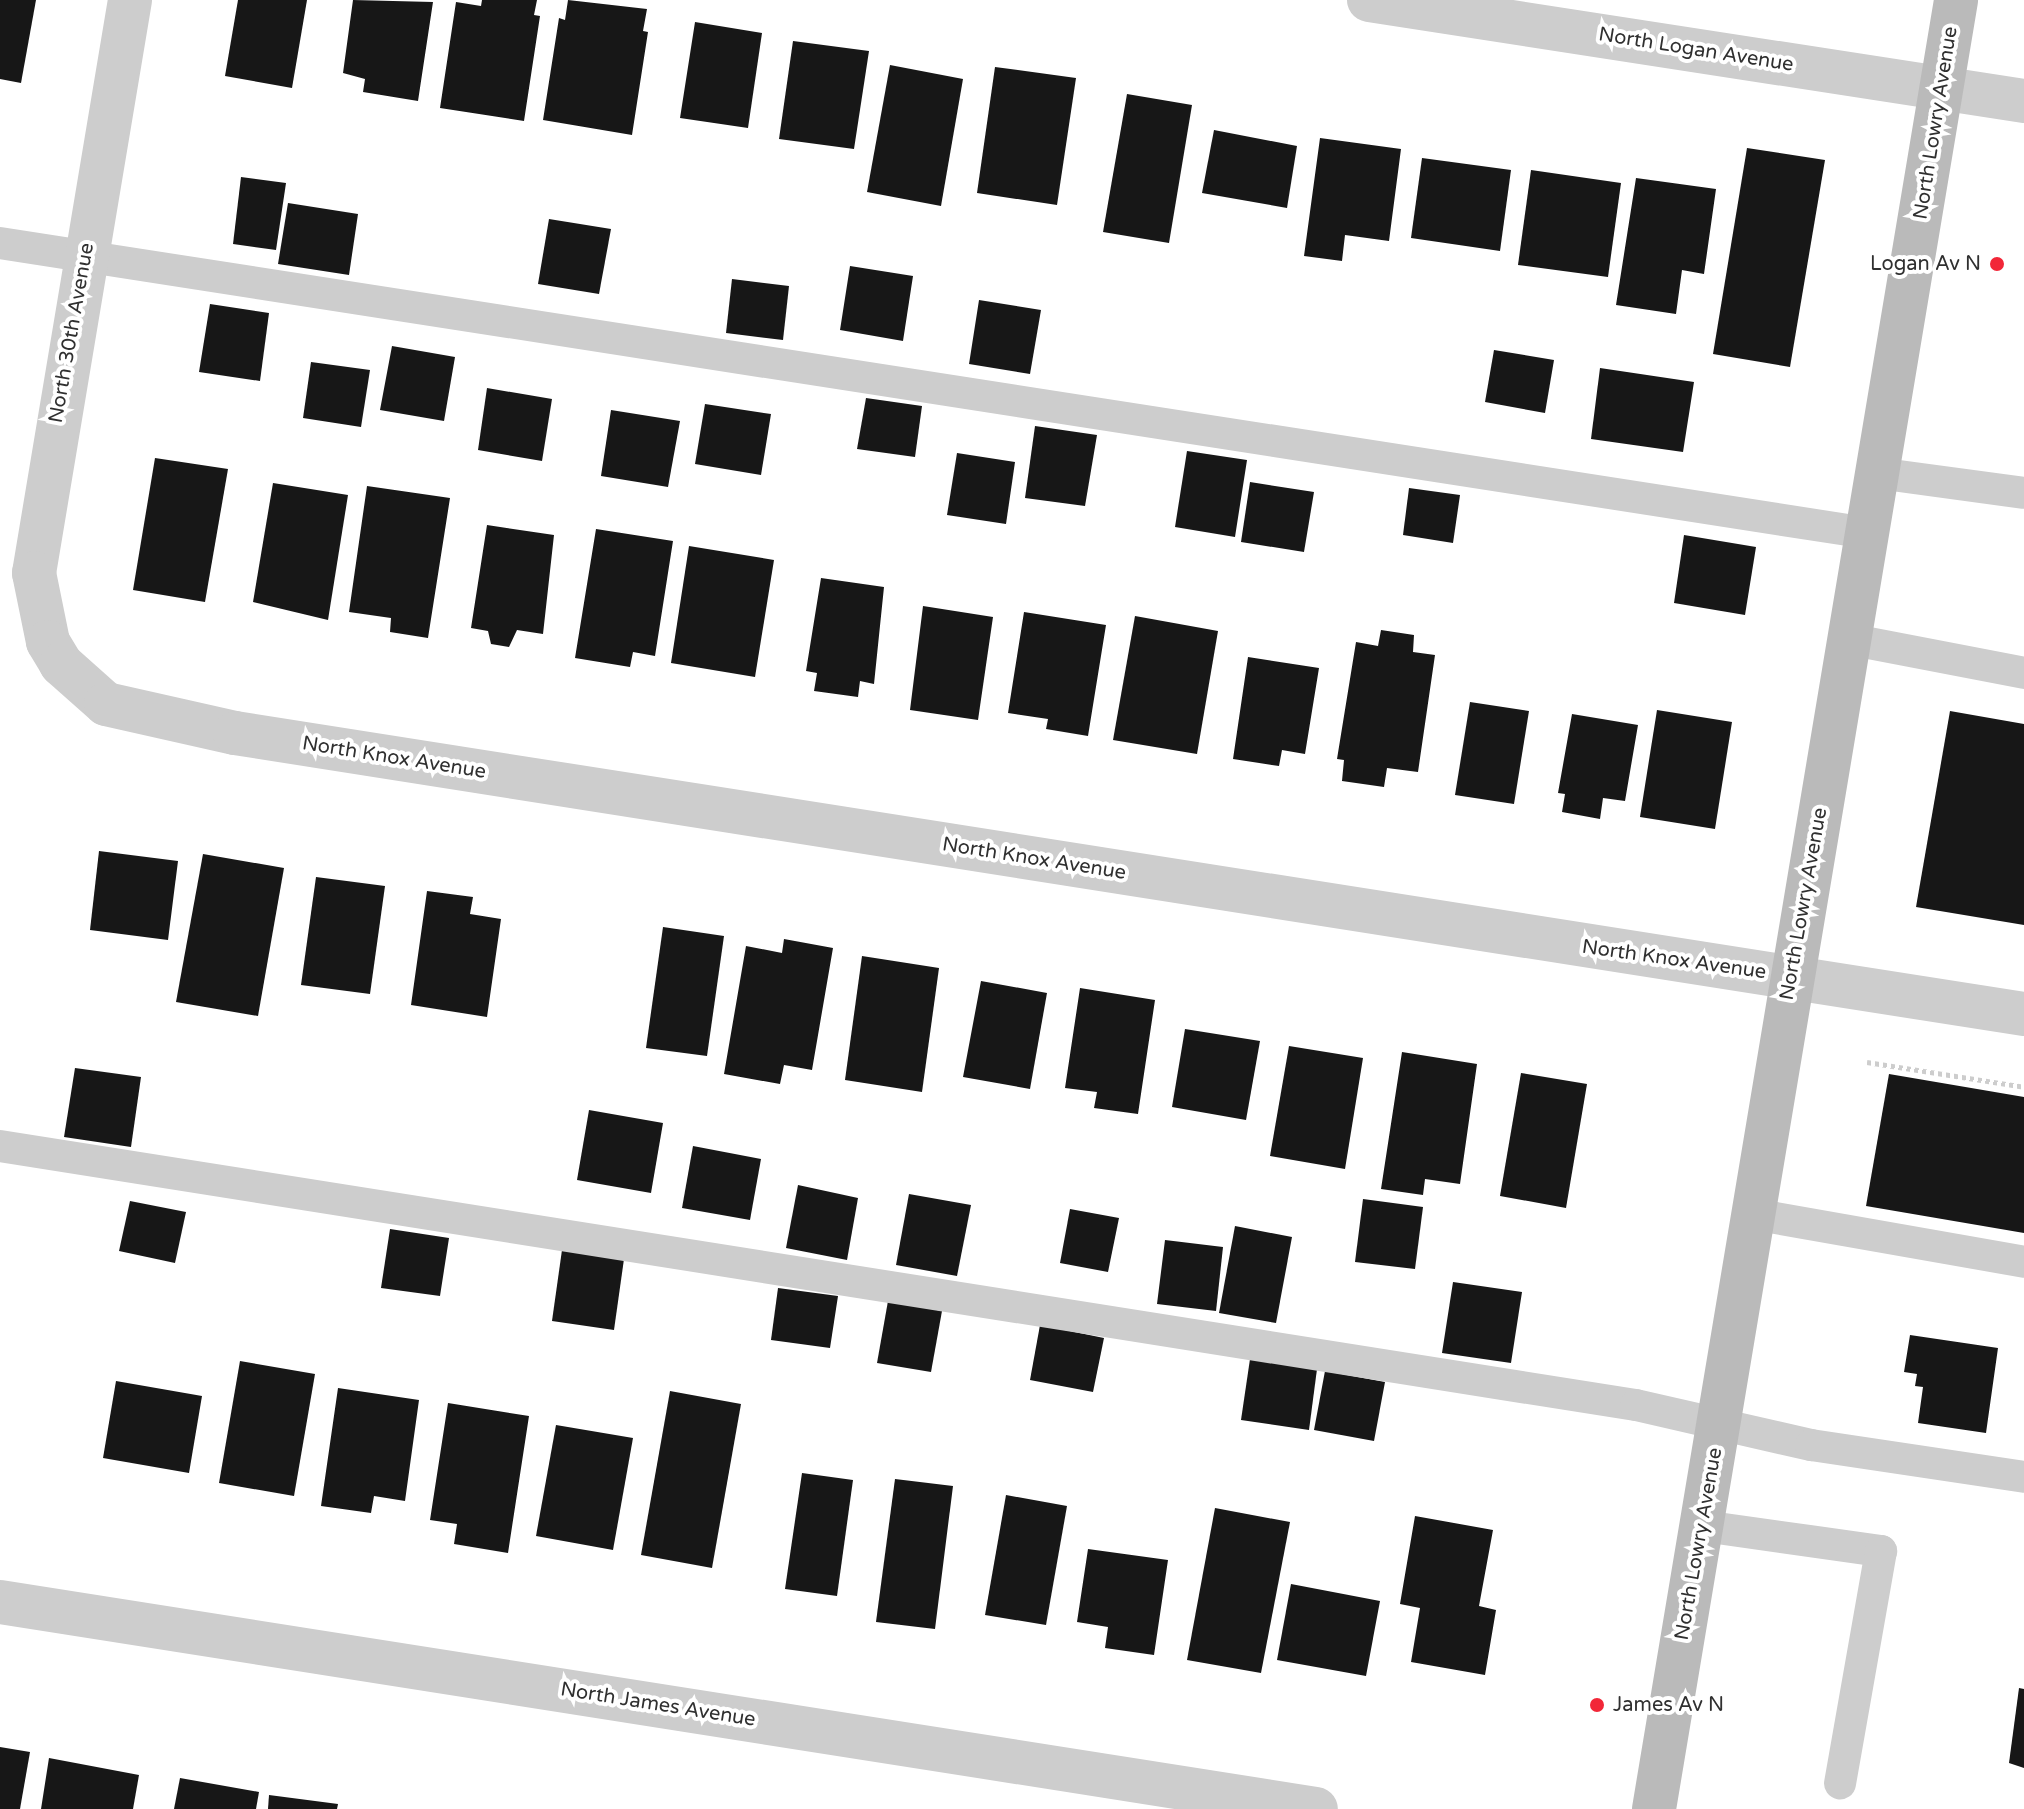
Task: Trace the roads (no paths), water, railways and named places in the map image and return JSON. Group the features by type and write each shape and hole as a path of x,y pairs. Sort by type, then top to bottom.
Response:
{"main road":[{"name":"North Lowry Avenue","path":"1654,1809 1720,1426 1790,977 1956,0"}],"street":[{"name":"North 30th Avenue","path":"61,664 45,631 34,573 130,0"},
{"name":"North Logan Avenue","path":"1369,0 2024,101"},
{"name":"North Knox Avenue","path":"61,664 106,704 153,719 1790,977 1879,995 2024,1014"},
{"name":"North James Avenue","path":"0,1602 1316,1809"}],"lane":[{"path":"0,243 1866,533"},
{"path":"1877,473 2024,493"},
{"path":"1848,639 2024,673"},
{"path":"0,1146 1620,1402 1720,1426 2024,1477"},
{"path":"1753,1214 2024,1262"},
{"path":"1703,1526 1881,1551 1840,1783"}],"place":[{"name":"Logan Av N","path":"1997,264"},
{"name":"James Av N","path":"1597,1705"}]}
